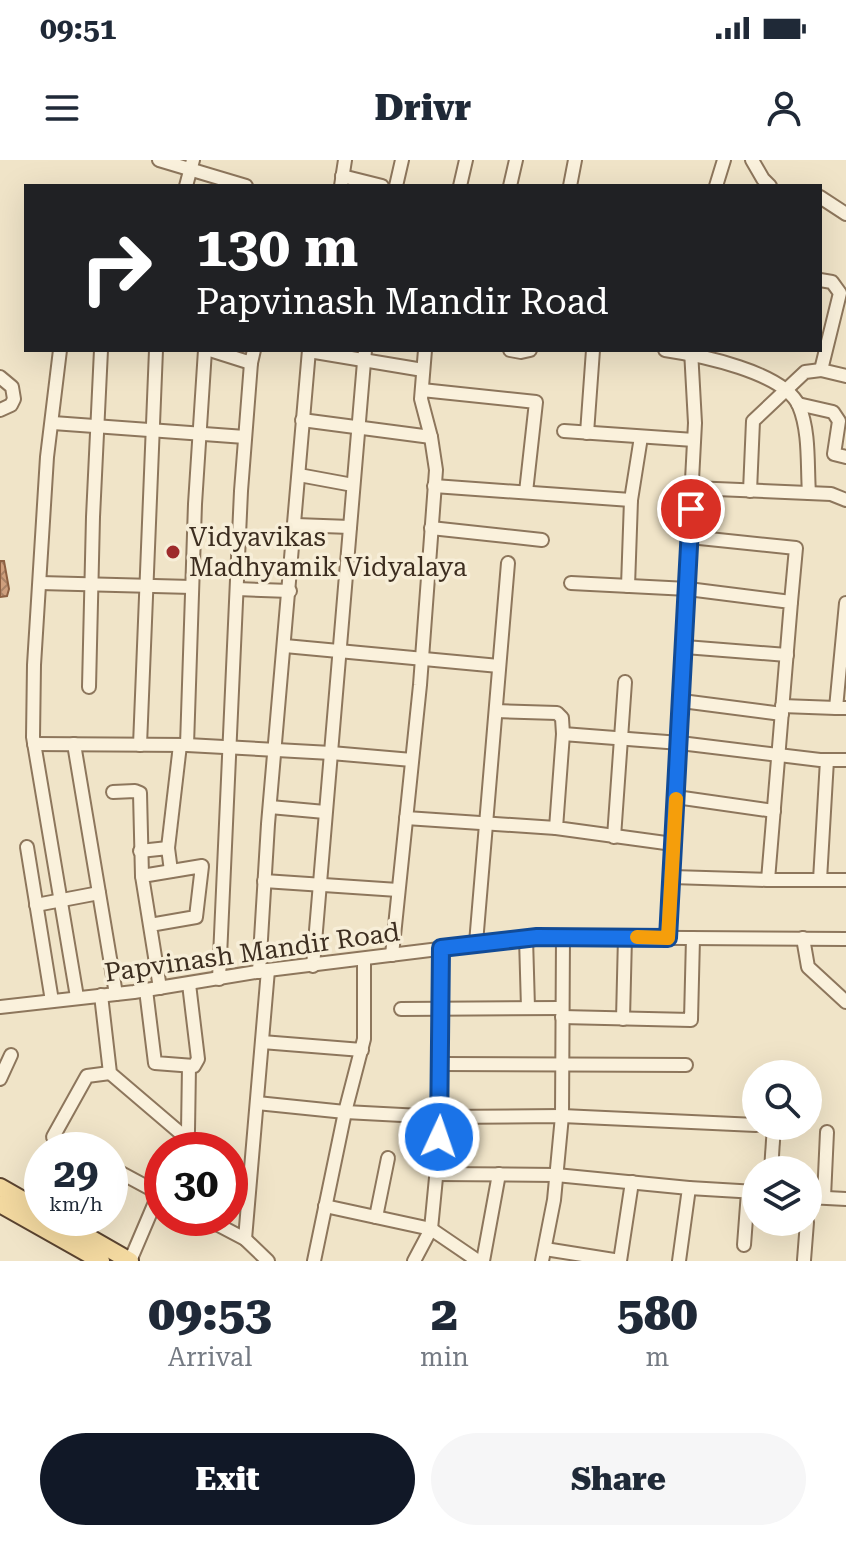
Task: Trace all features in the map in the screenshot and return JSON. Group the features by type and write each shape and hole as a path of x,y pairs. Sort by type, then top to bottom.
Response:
{"main road":[{"path":"0,1187 24,1201"},
{"path":"0,1204 101,1261"},
{"path":"86,1236 130,1261"}],"street":[{"path":"159,160 191,165 241,184"},
{"path":"345,160 342,181 366,184"},
{"path":"396,184 402,160"},
{"path":"460,184 466,160"},
{"path":"510,184 516,160"},
{"path":"570,184 575,160"},
{"path":"717,184 724,160"},
{"path":"752,160 768,184"},
{"path":"822,198 846,214"},
{"path":"821,370 840,293 832,282 822,280"},
{"path":"60,352 47,457 34,665 34,744 77,997"},
{"path":"89,687 101,352"},
{"path":"140,745 156,352"},
{"path":"171,871 168,848 183,745 199,434 208,352"},
{"path":"219,979 245,437 252,356 223,352"},
{"path":"245,1239 262,1042 264,881 309,352"},
{"path":"327,352 364,356 423,370"},
{"path":"392,955 422,659 436,470 421,399 425,352"},
{"path":"587,433 593,352"},
{"path":"668,938 694,440 691,352 764,377 786,388 798,404 805,429 809,493"},
{"path":"313,966 364,356"},
{"path":"750,491 753,421 805,372 821,370 846,376"},
{"path":"0,377 12,387 14,399 11,405 0,410"},
{"path":"422,390 536,402 526,492"},
{"path":"798,404 838,416 834,454 846,457"},
{"path":"302,420 431,437"},
{"path":"53,423 245,437"},
{"path":"564,431 694,440"},
{"path":"628,586 631,500 641,437"},
{"path":"299,475 353,485"},
{"path":"434,486 631,500"},
{"path":"692,488 831,494 846,500"},
{"path":"296,525 350,527"},
{"path":"431,528 542,540"},
{"path":"690,537 796,548 768,880"},
{"path":"476,943 508,563"},
{"path":"40,583 192,587"},
{"path":"571,583 688,589 791,602"},
{"path":"237,589 290,591"},
{"path":"682,701 782,710 841,708 846,603"},
{"path":"285,646 499,666"},
{"path":"685,647 787,655"},
{"path":"614,837 625,682"},
{"path":"496,711 557,713 562,718 556,828"},
{"path":"563,734 846,760"},
{"path":"34,744 183,745 412,760"},
{"path":"74,744 116,994"},
{"path":"820,880 827,760"},
{"path":"113,792 140,793 142,876 160,988"},
{"path":"676,797 774,811"},
{"path":"270,807 325,812"},
{"path":"406,818 556,828 673,844"},
{"path":"27,847 52,1001"},
{"path":"140,851 168,848"},
{"path":"142,876 202,866 196,917 150,925"},
{"path":"672,877 846,880"},
{"path":"264,881 398,890"},
{"path":"36,905 99,893"},
{"path":"563,937 562,1116 544,1255 620,1261 632,1182"},
{"path":"623,1019 625,937"},
{"path":"526,938 528,1008"},
{"name":"Papvinash Mandir Road","path":"0,1007 526,938 846,939"},
{"path":"401,1009 528,1008 623,1019 691,1020 693,938"},
{"path":"803,938 808,967 846,1002"},
{"path":"414,1261 431,1229 436,1174 440,1117 441,948"},
{"path":"314,1261 345,1112 362,1050 364,959"},
{"path":"146,990 155,1063 194,1066 198,1059 189,984"},
{"path":"101,995 110,1073 179,1132"},
{"path":"262,1042 362,1050"},
{"path":"0,1079 11,1055"},
{"path":"441,1064 686,1065"},
{"path":"186,1132 190,1107 189,1066"},
{"path":"56,1132 87,1076 110,1073"},
{"path":"257,1103 440,1117 562,1116 742,1124"},
{"path":"827,1132 824,1197 846,1199"},
{"path":"376,1217 388,1158"},
{"path":"436,1174 556,1175 742,1191"},
{"path":"325,1206 431,1229 481,1261 499,1174"},
{"path":"679,1261 689,1188"},
{"path":"130,1261 144,1229"},
{"path":"239,1236 268,1261"},
{"path":"744,1245 745,1236"},
{"path":"804,1260 806,1236"}],"building":[{"path":"0,561 4,561 9,589 7,596 0,597"}],"slow traffic":[{"path":"637,937 668,938 676,799"}],"place":[{"name":"Vidyavikas Madhyamik Vidyalaya","path":"173,552"}],"route":[{"path":"439,1137 441,948 537,937 668,938 691,509"}]}
